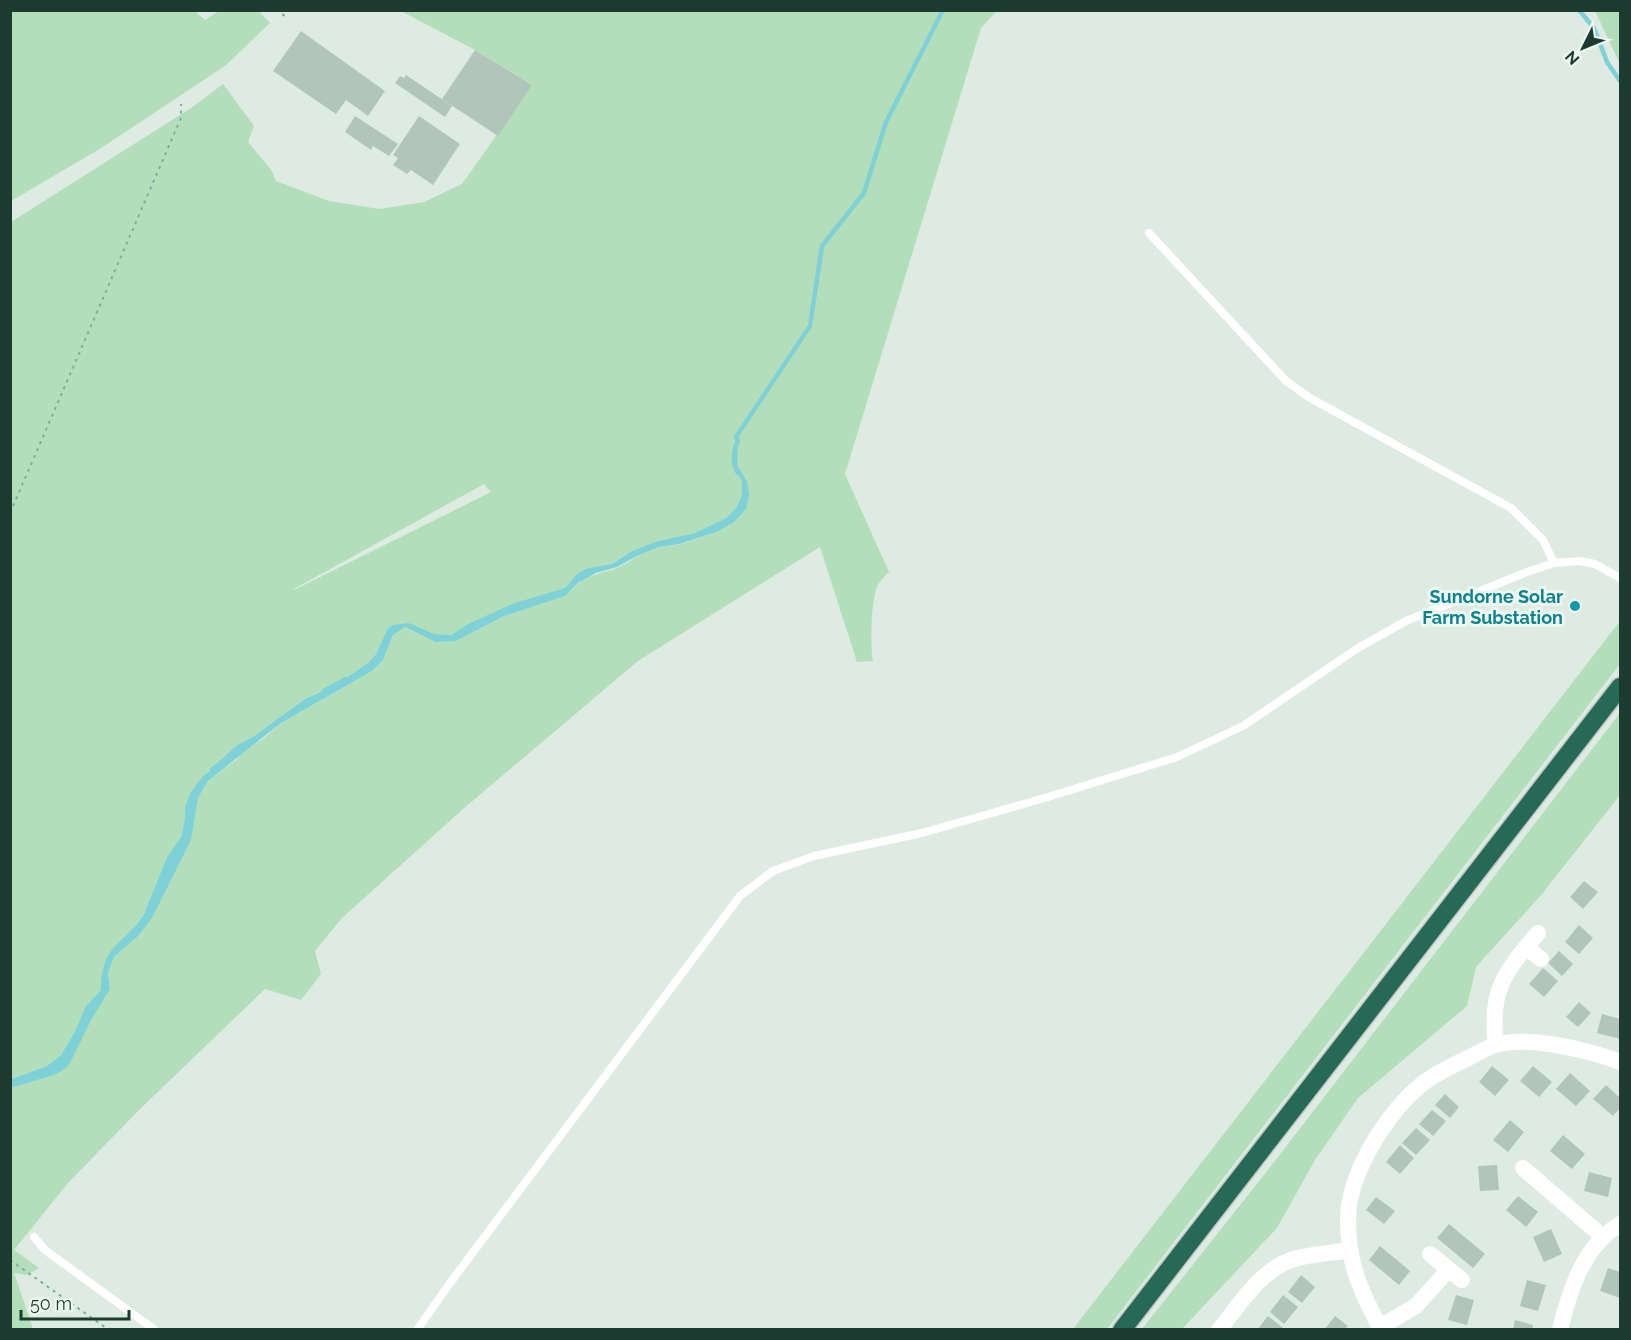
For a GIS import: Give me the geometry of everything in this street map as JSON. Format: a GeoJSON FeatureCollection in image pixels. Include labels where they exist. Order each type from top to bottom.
{"type":"FeatureCollection","features":[{"type":"Feature","properties":{"kind":"highway"},"geometry":{"type":"LineString","coordinates":[[1122,1329],[1620,687]]}},
{"type":"Feature","properties":{"kind":"street"},"geometry":{"type":"LineString","coordinates":[[1496,1045],[1493,1018],[1498,991],[1508,971],[1538,933]]}},
{"type":"Feature","properties":{"kind":"street"},"geometry":{"type":"LineString","coordinates":[[1526,947],[1541,958]]}},
{"type":"Feature","properties":{"kind":"street"},"geometry":{"type":"LineString","coordinates":[[1429,1249],[1455,1274],[1416,1306],[1381,1328],[1362,1293],[1350,1250],[1350,1200],[1363,1162],[1380,1132],[1423,1084],[1456,1064],[1496,1045],[1523,1043],[1572,1047],[1620,1062]]}},
{"type":"Feature","properties":{"kind":"street"},"geometry":{"type":"LineString","coordinates":[[1523,1168],[1543,1177],[1603,1237]]}},
{"type":"Feature","properties":{"kind":"street"},"geometry":{"type":"LineString","coordinates":[[1560,1329],[1579,1269],[1594,1245],[1620,1224]]}},
{"type":"Feature","properties":{"kind":"street"},"geometry":{"type":"LineString","coordinates":[[1219,1329],[1256,1284],[1279,1266],[1294,1259],[1350,1250]]}},
{"type":"Feature","properties":{"kind":"lane"},"geometry":{"type":"LineString","coordinates":[[1149,233],[1286,381],[1310,398],[1511,508],[1543,540],[1554,563]]}},
{"type":"Feature","properties":{"kind":"lane"},"geometry":{"type":"LineString","coordinates":[[417,1329],[741,896],[773,871],[814,856],[945,827],[1176,757],[1243,726],[1358,648],[1406,621],[1554,563],[1572,561],[1595,564],[1620,578]]}},
{"type":"Feature","properties":{"kind":"lane"},"geometry":{"type":"LineString","coordinates":[[34,1237],[55,1257],[155,1329]]}},
{"type":"Feature","properties":{"kind":"path"},"geometry":{"type":"LineString","coordinates":[[276,10],[288,18]]}},
{"type":"Feature","properties":{"kind":"path"},"geometry":{"type":"LineString","coordinates":[[10,513],[181,118],[181,104]]}},
{"type":"Feature","properties":{"kind":"path"},"geometry":{"type":"LineString","coordinates":[[10,1260],[109,1329]]}},
{"type":"Feature","properties":{"kind":"green space"},"geometry":{"type":"Polygon","coordinates":[[[10,11],[195,11],[205,20],[219,11],[259,11],[270,23],[225,66],[98,150],[11,201],[10,11]]]}},
{"type":"Feature","properties":{"kind":"green space"},"geometry":{"type":"Polygon","coordinates":[[[401,11],[997,11],[981,28],[845,474],[889,572],[879,583],[873,603],[873,661],[857,662],[820,547],[638,661],[463,809],[342,918],[315,951],[321,974],[301,1000],[265,989],[139,1110],[68,1183],[14,1250],[39,1268],[27,1275],[14,1273],[33,1329],[11,1329],[11,1088],[54,1075],[110,989],[108,973],[114,957],[137,937],[194,810],[198,798],[208,781],[281,723],[372,671],[383,660],[393,635],[405,627],[416,633],[456,641],[504,616],[572,590],[587,578],[617,568],[653,549],[688,542],[733,523],[747,481],[737,465],[737,447],[735,469],[742,481],[742,495],[736,508],[726,518],[695,533],[658,541],[632,551],[612,564],[588,568],[578,573],[565,588],[466,625],[451,635],[434,634],[409,623],[387,630],[376,654],[368,663],[334,686],[305,699],[254,736],[237,745],[226,755],[222,764],[204,775],[185,807],[181,837],[167,857],[143,916],[109,955],[105,964],[102,989],[86,1006],[61,1055],[47,1066],[11,1079],[11,222],[191,108],[223,84],[254,126],[248,142],[272,171],[276,181],[329,201],[379,209],[424,202],[462,184],[532,85],[475,50],[401,11]],[[484,484],[294,590],[491,492],[484,484]]]}},
{"type":"Feature","properties":{"kind":"green space"},"geometry":{"type":"Polygon","coordinates":[[[1595,11],[1620,11],[1620,64],[1595,11]]]}},
{"type":"Feature","properties":{"kind":"green space"},"geometry":{"type":"Polygon","coordinates":[[[1620,621],[1620,664],[1107,1329],[1073,1329],[1620,621]]]}},
{"type":"Feature","properties":{"kind":"green space"},"geometry":{"type":"Polygon","coordinates":[[[1620,713],[1620,795],[1542,894],[1476,967],[1467,1006],[1358,1098],[1315,1160],[1277,1228],[1182,1329],[1142,1329],[1271,1166],[1620,713]]]}},
{"type":"Feature","properties":{"kind":"water"},"geometry":{"type":"Polygon","coordinates":[[[738,441],[737,465],[747,481],[749,495],[746,509],[733,523],[716,532],[680,544],[658,547],[617,567],[596,573],[578,583],[565,596],[504,616],[456,641],[436,642],[405,627],[393,635],[383,660],[372,671],[281,723],[208,781],[198,798],[191,840],[152,918],[137,937],[114,957],[108,973],[110,989],[91,1020],[70,1063],[54,1075],[11,1088],[11,1079],[47,1066],[61,1055],[86,1006],[101,990],[102,975],[109,955],[143,916],[167,857],[181,837],[185,807],[191,792],[204,775],[222,764],[226,755],[237,745],[254,736],[305,699],[334,686],[368,663],[376,654],[387,630],[392,625],[409,623],[434,634],[451,635],[466,625],[512,604],[565,588],[578,573],[588,568],[612,564],[632,551],[658,541],[695,533],[726,518],[736,508],[742,495],[742,481],[734,462],[738,441]]]}},
{"type":"Feature","properties":{"kind":"building"},"geometry":{"type":"Polygon","coordinates":[[[301,31],[385,91],[368,116],[346,100],[336,114],[273,71],[301,31]]]}},
{"type":"Feature","properties":{"kind":"building"},"geometry":{"type":"Polygon","coordinates":[[[475,50],[532,85],[498,136],[442,99],[475,50]]]}},
{"type":"Feature","properties":{"kind":"building"},"geometry":{"type":"Polygon","coordinates":[[[406,75],[452,106],[445,117],[395,83],[400,76],[404,78],[406,75]]]}},
{"type":"Feature","properties":{"kind":"building"},"geometry":{"type":"Polygon","coordinates":[[[355,116],[398,144],[389,156],[373,146],[371,150],[345,132],[355,116]]]}},
{"type":"Feature","properties":{"kind":"building"},"geometry":{"type":"Polygon","coordinates":[[[419,116],[460,144],[433,185],[411,170],[407,174],[393,165],[398,158],[393,155],[419,116]]]}},
{"type":"Feature","properties":{"kind":"building"},"geometry":{"type":"Polygon","coordinates":[[[1584,881],[1598,892],[1583,909],[1570,897],[1584,881]]]}},
{"type":"Feature","properties":{"kind":"building"},"geometry":{"type":"Polygon","coordinates":[[[1579,925],[1593,938],[1579,954],[1565,942],[1579,925]]]}},
{"type":"Feature","properties":{"kind":"building"},"geometry":{"type":"Polygon","coordinates":[[[1559,951],[1573,964],[1562,976],[1548,963],[1559,951]]]}},
{"type":"Feature","properties":{"kind":"building"},"geometry":{"type":"Polygon","coordinates":[[[1543,968],[1558,981],[1544,997],[1529,984],[1543,968]]]}},
{"type":"Feature","properties":{"kind":"building"},"geometry":{"type":"Polygon","coordinates":[[[1579,1002],[1591,1013],[1578,1027],[1566,1017],[1579,1002]]]}},
{"type":"Feature","properties":{"kind":"building"},"geometry":{"type":"Polygon","coordinates":[[[1602,1014],[1620,1019],[1620,1039],[1597,1033],[1602,1014]]]}},
{"type":"Feature","properties":{"kind":"building"},"geometry":{"type":"Polygon","coordinates":[[[1492,1066],[1509,1080],[1495,1096],[1479,1082],[1492,1066]]]}},
{"type":"Feature","properties":{"kind":"building"},"geometry":{"type":"Polygon","coordinates":[[[1533,1066],[1552,1082],[1539,1097],[1520,1081],[1533,1066]]]}},
{"type":"Feature","properties":{"kind":"building"},"geometry":{"type":"Polygon","coordinates":[[[1570,1073],[1590,1091],[1576,1106],[1556,1089],[1570,1073]]]}},
{"type":"Feature","properties":{"kind":"building"},"geometry":{"type":"Polygon","coordinates":[[[1606,1085],[1620,1098],[1620,1108],[1613,1116],[1593,1099],[1606,1085]]]}},
{"type":"Feature","properties":{"kind":"building"},"geometry":{"type":"Polygon","coordinates":[[[1445,1094],[1459,1107],[1450,1118],[1435,1105],[1445,1094]]]}},
{"type":"Feature","properties":{"kind":"building"},"geometry":{"type":"Polygon","coordinates":[[[1432,1110],[1446,1121],[1433,1136],[1419,1124],[1432,1110]]]}},
{"type":"Feature","properties":{"kind":"building"},"geometry":{"type":"Polygon","coordinates":[[[1510,1120],[1524,1132],[1508,1152],[1493,1140],[1510,1120]]]}},
{"type":"Feature","properties":{"kind":"building"},"geometry":{"type":"Polygon","coordinates":[[[1416,1128],[1430,1140],[1416,1155],[1402,1143],[1416,1128]]]}},
{"type":"Feature","properties":{"kind":"building"},"geometry":{"type":"Polygon","coordinates":[[[1563,1135],[1585,1154],[1572,1169],[1550,1151],[1563,1135]]]}},
{"type":"Feature","properties":{"kind":"building"},"geometry":{"type":"Polygon","coordinates":[[[1400,1145],[1414,1158],[1400,1174],[1386,1162],[1400,1145]]]}},
{"type":"Feature","properties":{"kind":"building"},"geometry":{"type":"Polygon","coordinates":[[[1497,1165],[1499,1190],[1480,1191],[1478,1166],[1497,1165]]]}},
{"type":"Feature","properties":{"kind":"building"},"geometry":{"type":"Polygon","coordinates":[[[1589,1172],[1612,1178],[1608,1197],[1584,1191],[1589,1172]]]}},
{"type":"Feature","properties":{"kind":"building"},"geometry":{"type":"Polygon","coordinates":[[[1518,1196],[1538,1212],[1526,1227],[1506,1210],[1518,1196]]]}},
{"type":"Feature","properties":{"kind":"building"},"geometry":{"type":"Polygon","coordinates":[[[1376,1197],[1395,1211],[1384,1224],[1366,1210],[1376,1197]]]}},
{"type":"Feature","properties":{"kind":"building"},"geometry":{"type":"Polygon","coordinates":[[[1449,1224],[1485,1254],[1473,1268],[1437,1238],[1449,1224]]]}},
{"type":"Feature","properties":{"kind":"building"},"geometry":{"type":"Polygon","coordinates":[[[1551,1229],[1562,1254],[1544,1262],[1533,1237],[1551,1229]]]}},
{"type":"Feature","properties":{"kind":"building"},"geometry":{"type":"Polygon","coordinates":[[[1380,1246],[1410,1271],[1399,1285],[1369,1260],[1380,1246]]]}},
{"type":"Feature","properties":{"kind":"building"},"geometry":{"type":"Polygon","coordinates":[[[1608,1268],[1620,1272],[1620,1298],[1600,1291],[1608,1268]]]}},
{"type":"Feature","properties":{"kind":"building"},"geometry":{"type":"Polygon","coordinates":[[[1301,1275],[1315,1287],[1302,1303],[1288,1292],[1301,1275]]]}},
{"type":"Feature","properties":{"kind":"building"},"geometry":{"type":"Polygon","coordinates":[[[1527,1280],[1546,1285],[1538,1311],[1520,1306],[1527,1280]]]}},
{"type":"Feature","properties":{"kind":"building"},"geometry":{"type":"Polygon","coordinates":[[[1283,1295],[1298,1307],[1284,1324],[1270,1312],[1283,1295]]]}},
{"type":"Feature","properties":{"kind":"building"},"geometry":{"type":"Polygon","coordinates":[[[1456,1295],[1474,1300],[1467,1325],[1448,1320],[1456,1295]]]}},
{"type":"Feature","properties":{"kind":"building"},"geometry":{"type":"Polygon","coordinates":[[[1268,1316],[1283,1328],[1281,1330],[1257,1330],[1268,1316]]]}},
{"type":"Feature","properties":{"kind":"building"},"geometry":{"type":"Polygon","coordinates":[[[1335,1316],[1348,1326],[1344,1330],[1324,1330],[1335,1316]]]}},
{"type":"Feature","properties":{"kind":"building"},"geometry":{"type":"Polygon","coordinates":[[[1515,1320],[1533,1325],[1532,1330],[1513,1330],[1515,1320]]]}},
{"type":"Feature","properties":{"kind":"waterway"},"geometry":{"type":"LineString","coordinates":[[738,473],[734,461],[738,441],[736,437],[810,326],[822,246],[864,193],[886,122],[943,10]]}},
{"type":"Feature","properties":{"kind":"waterway"},"geometry":{"type":"LineString","coordinates":[[1579,10],[1594,28],[1607,62],[1620,81]]}},
{"type":"Feature","properties":{"kind":"waterway"},"geometry":{"type":"LineString","coordinates":[[324,691],[346,679]]}},
{"type":"Feature","properties":{"kind":"waterway"},"geometry":{"type":"LineString","coordinates":[[212,770],[227,758]]}},
{"type":"Feature","properties":{"kind":"place","name":"Sundorne Solar Farm Substation"},"geometry":{"type":"Point","coordinates":[1575,606]}}]}
